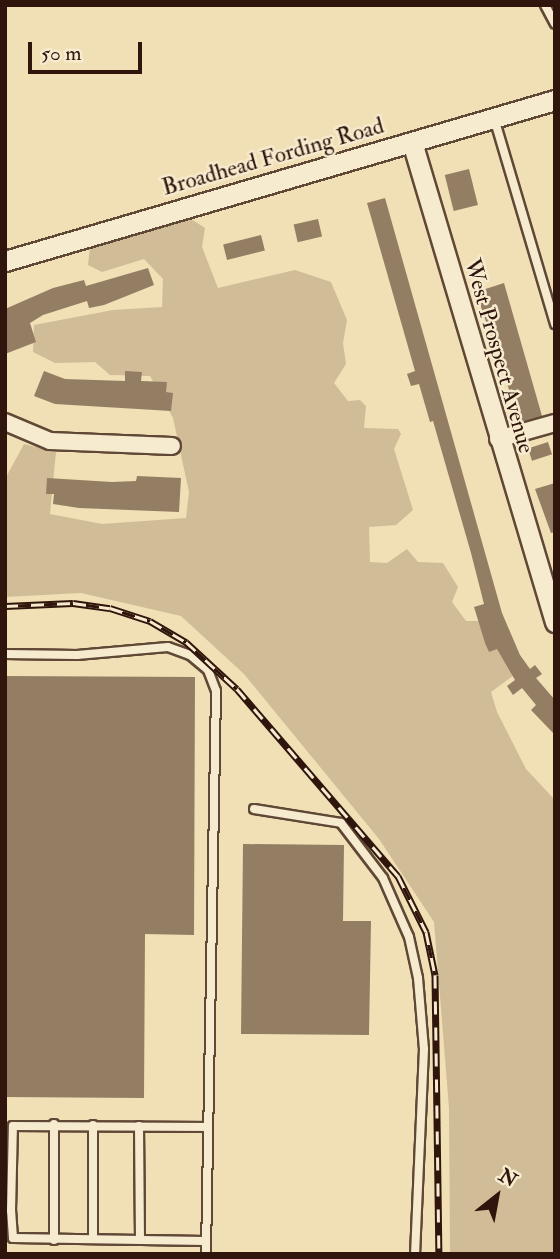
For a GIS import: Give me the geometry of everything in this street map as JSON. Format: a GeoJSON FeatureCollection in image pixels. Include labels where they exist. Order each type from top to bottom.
{"type":"FeatureCollection","features":[{"type":"Feature","properties":{"kind":"street","name":"Broadhead Fording Road"},"geometry":{"type":"LineString","coordinates":[[5,261],[555,100]]}},
{"type":"Feature","properties":{"kind":"street","name":"West Prospect Avenue"},"geometry":{"type":"LineString","coordinates":[[412,142],[498,439],[555,622]]}},
{"type":"Feature","properties":{"kind":"street"},"geometry":{"type":"LineString","coordinates":[[5,422],[50,441],[172,446]]}},
{"type":"Feature","properties":{"kind":"street"},"geometry":{"type":"LineString","coordinates":[[498,439],[555,423]]}},
{"type":"Feature","properties":{"kind":"lane"},"geometry":{"type":"LineString","coordinates":[[545,5],[555,24]]}},
{"type":"Feature","properties":{"kind":"lane"},"geometry":{"type":"LineString","coordinates":[[494,118],[555,324]]}},
{"type":"Feature","properties":{"kind":"lane"},"geometry":{"type":"LineString","coordinates":[[5,654],[77,655],[168,647],[190,655],[208,670],[216,691],[206,1254]]}},
{"type":"Feature","properties":{"kind":"lane"},"geometry":{"type":"LineString","coordinates":[[254,809],[341,823],[383,878],[409,937],[418,978],[424,1049],[415,1254]]}},
{"type":"Feature","properties":{"kind":"lane"},"geometry":{"type":"LineString","coordinates":[[205,1241],[140,1237],[54,1240],[13,1238],[13,1126],[54,1124],[208,1127]]}},
{"type":"Feature","properties":{"kind":"lane"},"geometry":{"type":"LineString","coordinates":[[54,1124],[54,1240]]}},
{"type":"Feature","properties":{"kind":"lane"},"geometry":{"type":"LineString","coordinates":[[93,1125],[93,1238]]}},
{"type":"Feature","properties":{"kind":"lane"},"geometry":{"type":"LineString","coordinates":[[139,1126],[140,1237]]}},
{"type":"Feature","properties":{"kind":"shaded area"},"geometry":{"type":"Polygon","coordinates":[[[191,219],[205,228],[202,247],[218,288],[295,270],[331,282],[347,320],[343,343],[346,364],[334,383],[348,401],[360,400],[366,406],[364,428],[398,429],[401,434],[394,449],[413,510],[396,525],[369,527],[370,562],[387,563],[407,549],[418,562],[443,563],[458,587],[452,602],[466,621],[494,621],[517,673],[491,692],[497,712],[526,769],[555,800],[555,1254],[450,1254],[449,1108],[434,922],[379,839],[244,674],[181,616],[81,593],[5,597],[5,479],[24,444],[56,452],[50,514],[102,524],[186,518],[189,492],[173,418],[150,376],[110,375],[95,362],[55,363],[33,352],[34,325],[113,310],[162,307],[163,279],[144,259],[102,272],[88,265],[90,247],[191,219]]]}},
{"type":"Feature","properties":{"kind":"building"},"geometry":{"type":"Polygon","coordinates":[[[469,169],[478,205],[454,211],[445,175],[469,169]]]}},
{"type":"Feature","properties":{"kind":"building"},"geometry":{"type":"Polygon","coordinates":[[[385,198],[502,613],[520,655],[530,669],[535,665],[542,674],[536,678],[555,700],[555,735],[531,710],[536,705],[522,688],[513,695],[507,686],[515,680],[497,649],[489,652],[485,643],[474,607],[484,604],[471,553],[433,421],[430,422],[419,384],[411,386],[407,374],[415,371],[367,203],[385,198]]]}},
{"type":"Feature","properties":{"kind":"building"},"geometry":{"type":"Polygon","coordinates":[[[318,219],[322,237],[298,242],[294,225],[318,219]]]}},
{"type":"Feature","properties":{"kind":"building"},"geometry":{"type":"Polygon","coordinates":[[[261,235],[265,251],[227,260],[223,244],[261,235]]]}},
{"type":"Feature","properties":{"kind":"building"},"geometry":{"type":"Polygon","coordinates":[[[148,268],[154,285],[104,305],[89,308],[87,301],[43,315],[30,323],[36,342],[5,354],[5,309],[53,288],[84,280],[86,286],[148,268]]]}},
{"type":"Feature","properties":{"kind":"building"},"geometry":{"type":"Polygon","coordinates":[[[504,283],[542,416],[520,422],[476,292],[504,283]]]}},
{"type":"Feature","properties":{"kind":"building"},"geometry":{"type":"Polygon","coordinates":[[[44,371],[65,379],[125,381],[125,371],[142,372],[141,381],[167,382],[166,392],[173,393],[171,411],[55,404],[34,396],[44,371]]]}},
{"type":"Feature","properties":{"kind":"building"},"geometry":{"type":"Polygon","coordinates":[[[548,442],[552,454],[532,461],[528,448],[548,442]]]}},
{"type":"Feature","properties":{"kind":"building"},"geometry":{"type":"Polygon","coordinates":[[[137,476],[181,478],[179,512],[79,508],[53,504],[54,494],[46,494],[47,478],[112,482],[136,481],[137,476]]]}},
{"type":"Feature","properties":{"kind":"building"},"geometry":{"type":"Polygon","coordinates":[[[555,483],[555,532],[551,533],[535,489],[555,483]]]}},
{"type":"Feature","properties":{"kind":"building"},"geometry":{"type":"Polygon","coordinates":[[[5,676],[195,677],[194,935],[145,934],[144,1098],[5,1097],[5,676]]]}},
{"type":"Feature","properties":{"kind":"building"},"geometry":{"type":"Polygon","coordinates":[[[243,844],[344,845],[343,921],[371,921],[369,1035],[241,1034],[243,844]]]}},
{"type":"Feature","properties":{"kind":"railway"},"geometry":{"type":"LineString","coordinates":[[5,606],[73,603],[110,608],[150,621],[186,642],[237,689],[398,876],[426,932],[435,975],[439,1254]]}}]}
